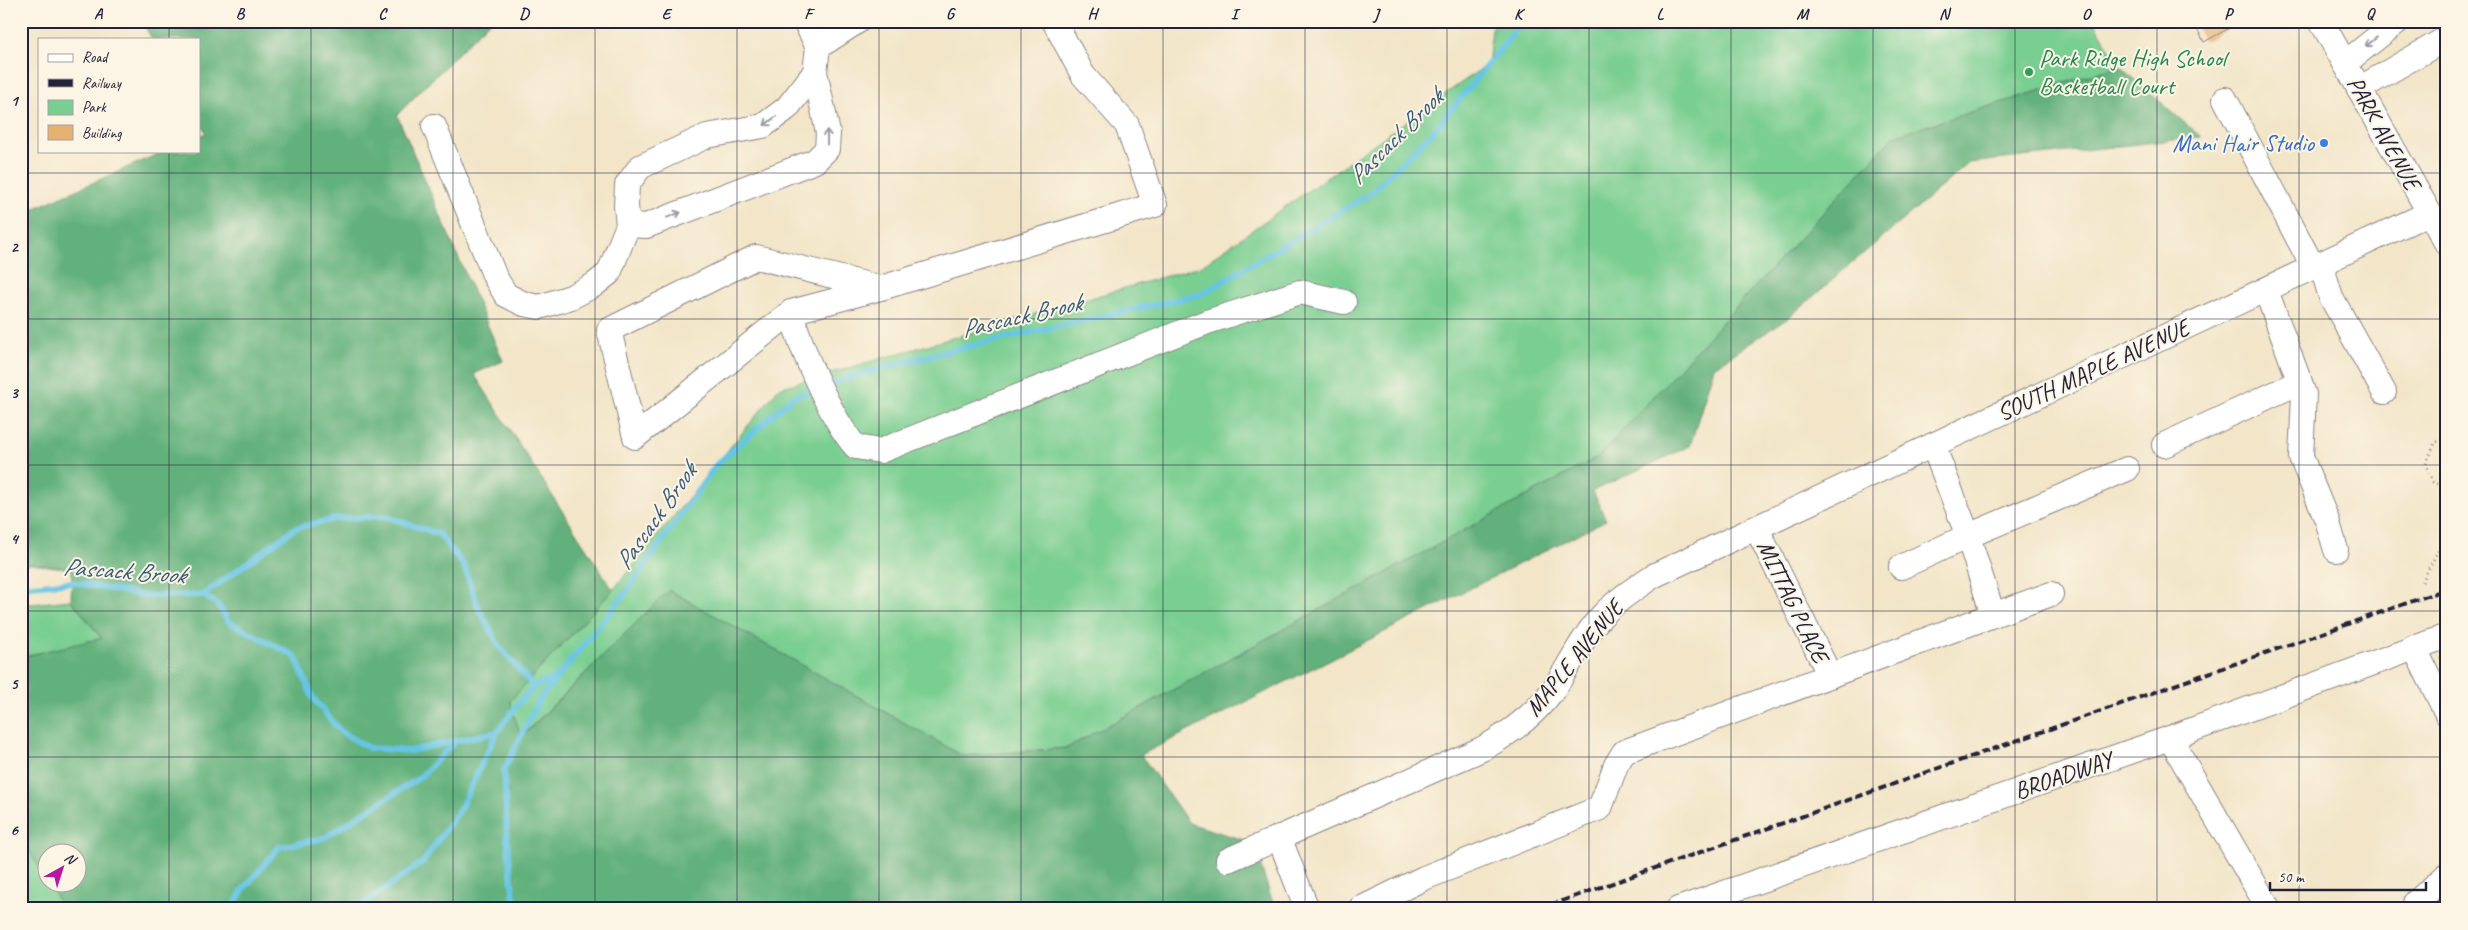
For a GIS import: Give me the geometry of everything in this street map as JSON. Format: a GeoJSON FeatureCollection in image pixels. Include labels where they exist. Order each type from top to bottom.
{"type":"FeatureCollection","features":[{"type":"Feature","properties":{"kind":"street"},"geometry":{"type":"LineString","coordinates":[[628,225],[646,226],[815,161],[828,150],[828,133],[815,72],[818,47],[805,21]]}},
{"type":"Feature","properties":{"kind":"street"},"geometry":{"type":"LineString","coordinates":[[818,47],[858,21]]}},
{"type":"Feature","properties":{"kind":"street"},"geometry":{"type":"LineString","coordinates":[[881,288],[756,257],[609,330],[635,438],[791,312],[881,288],[1155,205],[1126,125],[1083,75],[1054,21]]}},
{"type":"Feature","properties":{"kind":"street","name":"PARK AVENUE"},"geometry":{"type":"LineString","coordinates":[[2321,21],[2429,213],[2446,239]]}},
{"type":"Feature","properties":{"kind":"street"},"geometry":{"type":"LineString","coordinates":[[2345,63],[2398,21]]}},
{"type":"Feature","properties":{"kind":"street"},"geometry":{"type":"LineString","coordinates":[[2359,89],[2440,42],[2447,41]]}},
{"type":"Feature","properties":{"kind":"street"},"geometry":{"type":"LineString","coordinates":[[434,126],[495,277],[506,295],[524,304],[539,307],[571,297],[609,273],[628,225],[626,206],[627,185],[640,167],[707,136],[763,126],[787,108],[815,72]]}},
{"type":"Feature","properties":{"kind":"street"},"geometry":{"type":"LineString","coordinates":[[2225,99],[2317,265],[2331,296],[2384,392]]}},
{"type":"Feature","properties":{"kind":"street","name":"SOUTH MAPLE AVENUE"},"geometry":{"type":"LineString","coordinates":[[1756,527],[2429,213]]}},
{"type":"Feature","properties":{"kind":"street"},"geometry":{"type":"LineString","coordinates":[[2266,290],[2304,394],[2301,457],[2328,523],[2336,550]]}},
{"type":"Feature","properties":{"kind":"street"},"geometry":{"type":"LineString","coordinates":[[791,312],[796,332],[842,432],[856,447],[880,450],[1206,322],[1300,292],[1344,302]]}},
{"type":"Feature","properties":{"kind":"street"},"geometry":{"type":"LineString","coordinates":[[2164,445],[2300,382]]}},
{"type":"Feature","properties":{"kind":"street"},"geometry":{"type":"LineString","coordinates":[[1933,444],[1968,536],[1993,615]]}},
{"type":"Feature","properties":{"kind":"street"},"geometry":{"type":"LineString","coordinates":[[1901,567],[1968,536],[2127,469]]}},
{"type":"Feature","properties":{"kind":"street","name":"MITTAG PLACE"},"geometry":{"type":"LineString","coordinates":[[1756,527],[1830,676]]}},
{"type":"Feature","properties":{"kind":"street","name":"MAPLE AVENUE"},"geometry":{"type":"LineString","coordinates":[[1228,860],[1482,749],[1508,734],[1532,714],[1553,691],[1579,646],[1600,618],[1624,595],[1653,576],[1756,527]]}},
{"type":"Feature","properties":{"kind":"street"},"geometry":{"type":"LineString","coordinates":[[1360,909],[1442,870],[1600,808],[1616,765],[1624,752],[2051,594]]}},
{"type":"Feature","properties":{"kind":"street","name":"BROADWAY"},"geometry":{"type":"LineString","coordinates":[[1678,909],[2170,738],[2447,636]]}},
{"type":"Feature","properties":{"kind":"street"},"geometry":{"type":"LineString","coordinates":[[2414,647],[2447,714]]}},
{"type":"Feature","properties":{"kind":"street"},"geometry":{"type":"LineString","coordinates":[[2170,738],[2269,909]]}},
{"type":"Feature","properties":{"kind":"street"},"geometry":{"type":"LineString","coordinates":[[1279,838],[1305,904],[1309,909]]}},
{"type":"Feature","properties":{"kind":"street"},"geometry":{"type":"LineString","coordinates":[[2414,909],[2414,903],[2447,875]]}},
{"type":"Feature","properties":{"kind":"path"},"geometry":{"type":"LineString","coordinates":[[2447,438],[2435,443],[2426,464],[2433,482],[2447,489]]}},
{"type":"Feature","properties":{"kind":"path"},"geometry":{"type":"LineString","coordinates":[[2422,582],[2447,533]]}},
{"type":"Feature","properties":{"kind":"green space"},"geometry":{"type":"Polygon","coordinates":[[[142,21],[490,21],[397,115],[503,361],[474,374],[613,590],[510,701],[521,738],[669,590],[963,756],[1067,748],[1598,457],[1894,136],[2119,66],[2201,137],[1969,163],[1788,318],[1714,367],[1690,446],[1593,491],[1606,520],[1141,755],[1189,823],[1253,843],[1275,909],[63,909],[53,892],[88,892],[88,842],[38,842],[38,866],[21,836],[21,657],[102,638],[71,600],[72,569],[31,564],[21,566],[21,214],[163,152],[200,152],[200,136],[206,133],[200,122],[200,38],[151,38],[142,21]]]}},
{"type":"Feature","properties":{"kind":"green space"},"geometry":{"type":"Polygon","coordinates":[[[1493,21],[2094,21],[2119,66],[1894,136],[1598,457],[1067,748],[963,756],[669,590],[520,738],[510,701],[613,590],[779,388],[1201,266],[1488,64],[1493,21]]]}},
{"type":"Feature","properties":{"kind":"green space"},"geometry":{"type":"Polygon","coordinates":[[[71,600],[102,639],[21,657],[21,605],[71,600]]]}},
{"type":"Feature","properties":{"kind":"green space"},"geometry":{"type":"Polygon","coordinates":[[[21,836],[38,866],[38,892],[53,892],[63,909],[21,909],[21,836]]]}},
{"type":"Feature","properties":{"kind":"building"},"geometry":{"type":"Polygon","coordinates":[[[2193,21],[2242,21],[2204,42],[2193,21]]]}},
{"type":"Feature","properties":{"kind":"building"},"geometry":{"type":"Polygon","coordinates":[[[2447,655],[2447,673],[2441,657],[2447,655]]]}},
{"type":"Feature","properties":{"kind":"waterway","name":"Pascack Brook"},"geometry":{"type":"LineString","coordinates":[[515,909],[507,838],[504,770],[539,700],[624,595],[716,465],[793,397],[861,374],[940,353],[1202,294],[1371,193],[1433,132],[1523,21]]}},
{"type":"Feature","properties":{"kind":"waterway","name":"Pascack Brook"},"geometry":{"type":"LineString","coordinates":[[21,587],[72,582],[146,596],[203,595],[295,528],[335,519],[384,516],[439,534],[464,566],[477,605],[499,646],[534,687],[557,677]]}},
{"type":"Feature","properties":{"kind":"waterway"},"geometry":{"type":"LineString","coordinates":[[203,595],[217,604],[229,622],[295,656],[313,698],[341,732],[369,748],[410,751],[497,732]]}},
{"type":"Feature","properties":{"kind":"waterway"},"geometry":{"type":"LineString","coordinates":[[356,909],[423,862],[460,809],[497,732],[518,704],[534,687]]}},
{"type":"Feature","properties":{"kind":"waterway"},"geometry":{"type":"LineString","coordinates":[[232,909],[242,891],[279,847],[324,838],[419,778],[452,745]]}},
{"type":"Feature","properties":{"kind":"railway"},"geometry":{"type":"LineString","coordinates":[[1539,909],[2447,589]]}},
{"type":"Feature","properties":{"kind":"place","name":"Park Ridge High School Basketball Court"},"geometry":{"type":"Point","coordinates":[2029,72]}},
{"type":"Feature","properties":{"kind":"place","name":"Mani Hair Studio"},"geometry":{"type":"Point","coordinates":[2324,143]}}]}
